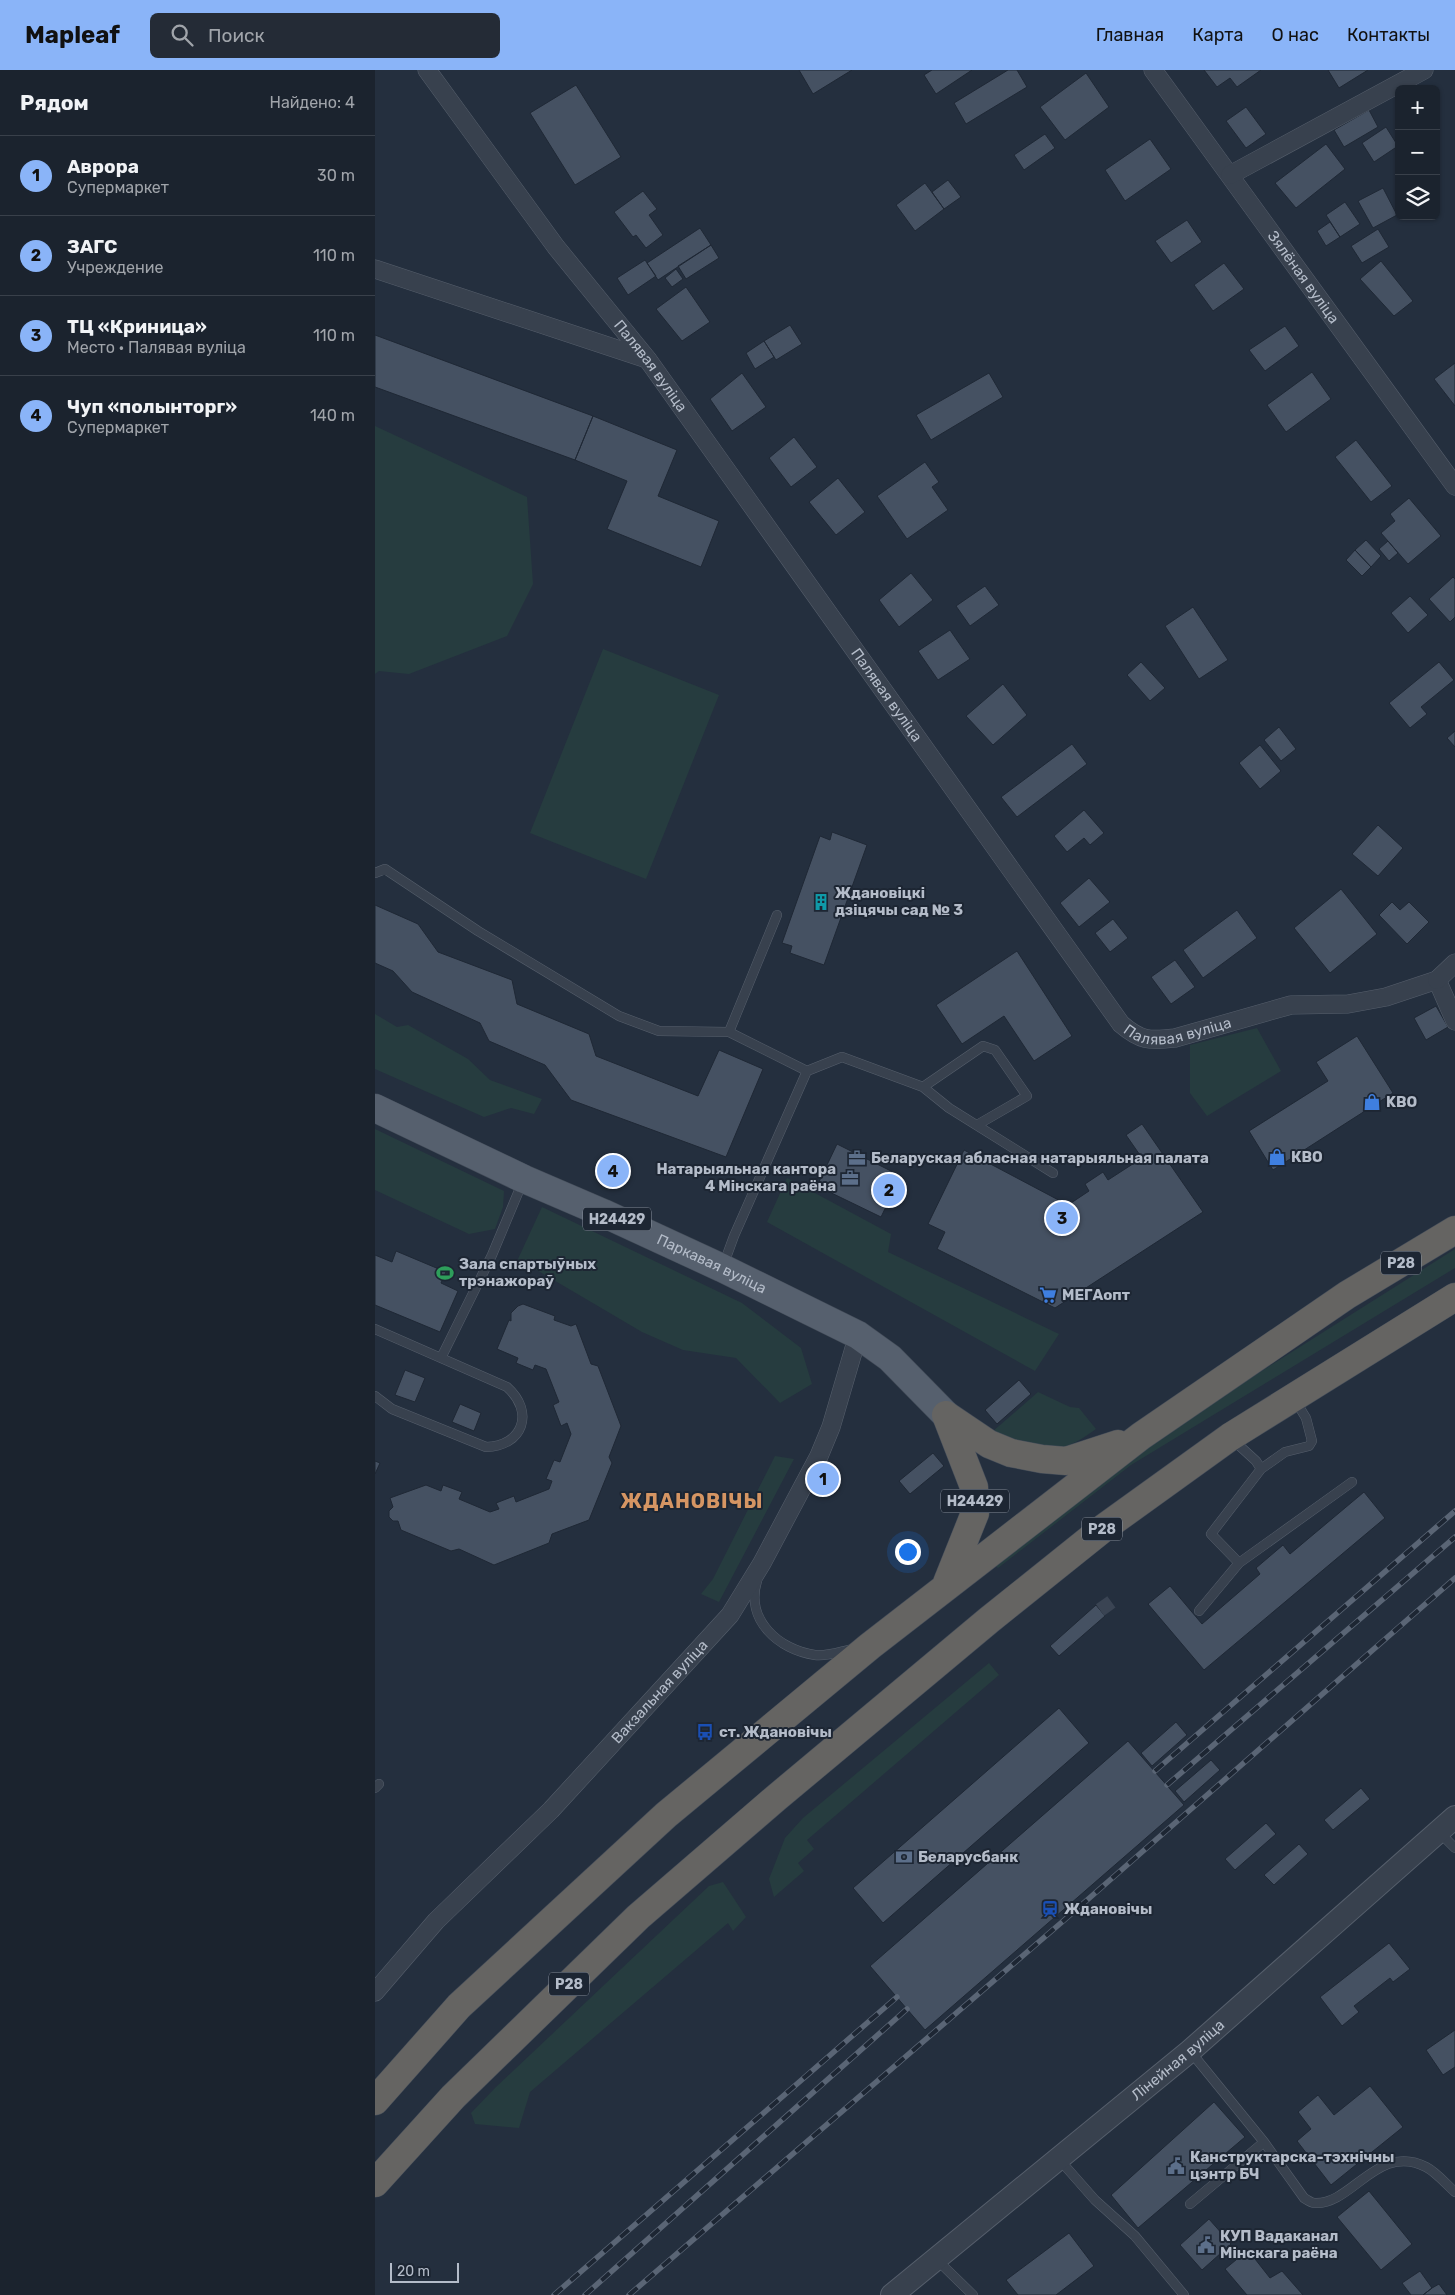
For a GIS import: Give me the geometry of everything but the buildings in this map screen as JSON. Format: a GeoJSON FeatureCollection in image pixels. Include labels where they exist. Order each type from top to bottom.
{"type":"FeatureCollection","features":[{"type":"Feature","properties":{"kind":"highway","name":"Р28"},"geometry":{"type":"LineString","coordinates":[[375,2101],[459,2006],[666,1815],[871,1646],[1141,1436],[1347,1295],[1455,1230]]}},
{"type":"Feature","properties":{"kind":"highway","name":"Р28"},"geometry":{"type":"LineString","coordinates":[[375,2183],[459,2090],[638,1917],[776,1798],[989,1620],[1105,1527],[1230,1438],[1455,1297]]}},
{"type":"Feature","properties":{"kind":"highway","name":"Н24429"},"geometry":{"type":"LineString","coordinates":[[947,1415],[989,1444],[1011,1454],[1042,1460],[1066,1461],[1141,1436]]}},
{"type":"Feature","properties":{"kind":"highway","name":"Н24429"},"geometry":{"type":"LineString","coordinates":[[946,1586],[975,1513],[974,1487],[947,1415]]}},
{"type":"Feature","properties":{"kind":"main road","name":"Паркавая вуліца"},"geometry":{"type":"LineString","coordinates":[[375,1108],[524,1179],[722,1268],[858,1335],[890,1358],[947,1415]]}},
{"type":"Feature","properties":{"kind":"street","name":"Палявая вуліца"},"geometry":{"type":"LineString","coordinates":[[427,70],[556,247],[648,360],[1121,1024],[1136,1037],[1156,1040],[1175,1038],[1291,1004],[1358,1002],[1386,998],[1437,980]]}},
{"type":"Feature","properties":{"kind":"street","name":"Зялёная вуліца"},"geometry":{"type":"LineString","coordinates":[[1153,70],[1455,486]]}},
{"type":"Feature","properties":{"kind":"street"},"geometry":{"type":"LineString","coordinates":[[1230,175],[1424,70]]}},
{"type":"Feature","properties":{"kind":"street"},"geometry":{"type":"LineString","coordinates":[[375,269],[648,360]]}},
{"type":"Feature","properties":{"kind":"street"},"geometry":{"type":"LineString","coordinates":[[1455,963],[1437,980],[1455,1021]]}},
{"type":"Feature","properties":{"kind":"street","name":"Вакзальная вуліца"},"geometry":{"type":"LineString","coordinates":[[375,1992],[436,1921],[551,1810],[730,1615],[763,1563],[831,1427],[858,1335]]}},
{"type":"Feature","properties":{"kind":"street","name":"Лінейная вуліца"},"geometry":{"type":"LineString","coordinates":[[892,2295],[1190,2051],[1455,1817]]}},
{"type":"Feature","properties":{"kind":"lane"},"geometry":{"type":"LineString","coordinates":[[375,873],[385,869],[478,931],[619,1016],[659,1031],[729,1032],[807,1071]]}},
{"type":"Feature","properties":{"kind":"lane"},"geometry":{"type":"LineString","coordinates":[[729,1032],[777,915]]}},
{"type":"Feature","properties":{"kind":"lane"},"geometry":{"type":"LineString","coordinates":[[923,1087],[983,1046],[995,1050],[1027,1096],[977,1125]]}},
{"type":"Feature","properties":{"kind":"lane"},"geometry":{"type":"LineString","coordinates":[[722,1268],[734,1236],[807,1071],[842,1057],[923,1087],[949,1108],[1053,1173]]}},
{"type":"Feature","properties":{"kind":"lane"},"geometry":{"type":"LineString","coordinates":[[441,1358],[492,1254],[524,1179]]}},
{"type":"Feature","properties":{"kind":"lane"},"geometry":{"type":"LineString","coordinates":[[375,1329],[507,1387],[517,1396],[522,1405],[521,1426],[516,1435],[507,1442],[497,1446],[478,1445],[392,1409],[375,1396]]}},
{"type":"Feature","properties":{"kind":"lane"},"geometry":{"type":"LineString","coordinates":[[1239,1563],[1211,1534],[1261,1469],[1285,1452],[1309,1446],[1312,1441],[1306,1418],[1293,1397]]}},
{"type":"Feature","properties":{"kind":"lane"},"geometry":{"type":"LineString","coordinates":[[1230,1438],[1256,1461],[1261,1469]]}},
{"type":"Feature","properties":{"kind":"lane"},"geometry":{"type":"LineString","coordinates":[[1199,1611],[1239,1563],[1352,1482]]}},
{"type":"Feature","properties":{"kind":"lane"},"geometry":{"type":"LineString","coordinates":[[763,1563],[755,1588],[754,1603],[769,1633],[780,1643],[788,1648],[817,1656],[871,1646]]}},
{"type":"Feature","properties":{"kind":"lane"},"geometry":{"type":"LineString","coordinates":[[1437,1831],[1455,1848]]}},
{"type":"Feature","properties":{"kind":"lane"},"geometry":{"type":"LineString","coordinates":[[1190,2051],[1264,2142],[1304,2198],[1315,2203],[1334,2198],[1385,2164],[1410,2161],[1427,2167],[1455,2192]]}},
{"type":"Feature","properties":{"kind":"lane"},"geometry":{"type":"LineString","coordinates":[[1190,2204],[1264,2142]]}},
{"type":"Feature","properties":{"kind":"lane"},"geometry":{"type":"LineString","coordinates":[[1058,2158],[1095,2200],[1135,2236],[1184,2295]]}},
{"type":"Feature","properties":{"kind":"lane"},"geometry":{"type":"LineString","coordinates":[[936,2258],[973,2295]]}},
{"type":"Feature","properties":{"kind":"green space"},"geometry":{"type":"Polygon","coordinates":[[[375,426],[527,497],[533,584],[507,636],[409,674],[379,671],[375,674],[375,426]]]}},
{"type":"Feature","properties":{"kind":"green space"},"geometry":{"type":"Polygon","coordinates":[[[603,649],[719,695],[646,879],[530,833],[603,649]]]}},
{"type":"Feature","properties":{"kind":"green space"},"geometry":{"type":"Polygon","coordinates":[[[375,1014],[397,1027],[408,1025],[468,1059],[490,1080],[542,1099],[534,1114],[511,1108],[484,1117],[375,1069],[375,1014]]]}},
{"type":"Feature","properties":{"kind":"green space"},"geometry":{"type":"Polygon","coordinates":[[[1257,1028],[1281,1071],[1207,1116],[1190,1093],[1190,1045],[1257,1028]]]}},
{"type":"Feature","properties":{"kind":"green space"},"geometry":{"type":"Polygon","coordinates":[[[375,1129],[504,1191],[503,1207],[495,1229],[469,1234],[375,1190],[375,1129]]]}},
{"type":"Feature","properties":{"kind":"green space"},"geometry":{"type":"Polygon","coordinates":[[[787,1178],[891,1234],[888,1252],[1059,1334],[1035,1371],[767,1222],[787,1178]]]}},
{"type":"Feature","properties":{"kind":"green space"},"geometry":{"type":"Polygon","coordinates":[[[542,1207],[742,1303],[801,1348],[812,1384],[780,1403],[736,1358],[683,1350],[642,1332],[518,1259],[542,1207]]]}},
{"type":"Feature","properties":{"kind":"green space"},"geometry":{"type":"Polygon","coordinates":[[[1455,1249],[1455,1268],[1131,1465],[998,1568],[990,1560],[1113,1465],[1455,1249]]]}},
{"type":"Feature","properties":{"kind":"green space"},"geometry":{"type":"Polygon","coordinates":[[[1038,1392],[1070,1407],[1079,1408],[1096,1429],[1068,1446],[1056,1449],[1045,1449],[1021,1444],[992,1432],[1038,1392]]]}},
{"type":"Feature","properties":{"kind":"green space"},"geometry":{"type":"Polygon","coordinates":[[[775,1456],[794,1459],[719,1602],[701,1594],[713,1579],[775,1456]]]}},
{"type":"Feature","properties":{"kind":"green space"},"geometry":{"type":"Polygon","coordinates":[[[989,1663],[999,1675],[807,1840],[814,1849],[798,1863],[804,1871],[774,1897],[769,1879],[785,1838],[803,1818],[989,1663]]]}},
{"type":"Feature","properties":{"kind":"green space"},"geometry":{"type":"Polygon","coordinates":[[[723,1882],[746,1917],[733,1931],[728,1923],[530,2092],[519,2128],[475,2124],[471,2113],[496,2087],[709,1886],[723,1882]]]}},
{"type":"Feature","properties":{"kind":"tunnel"},"geometry":{"type":"LineString","coordinates":[[1100,1610],[1114,1600]]}},
{"type":"Feature","properties":{"kind":"railway"},"geometry":{"type":"LineString","coordinates":[[1155,1771],[1455,1511]]}},
{"type":"Feature","properties":{"kind":"railway"},"geometry":{"type":"LineString","coordinates":[[1167,1785],[1455,1537]]}},
{"type":"Feature","properties":{"kind":"railway"},"geometry":{"type":"LineString","coordinates":[[629,2295],[1062,1922],[1455,1578]]}},
{"type":"Feature","properties":{"kind":"railway"},"geometry":{"type":"LineString","coordinates":[[554,2295],[897,1997]]}},
{"type":"Feature","properties":{"kind":"railway"},"geometry":{"type":"LineString","coordinates":[[585,2295],[907,2009]]}},
{"type":"Feature","properties":{"kind":"place","name":"Ждановіцкі дзіцячы сад № 3"},"geometry":{"type":"Point","coordinates":[821,902]}},
{"type":"Feature","properties":{"kind":"place","name":"KBО"},"geometry":{"type":"Point","coordinates":[1372,1102]}},
{"type":"Feature","properties":{"kind":"place","name":"КВО"},"geometry":{"type":"Point","coordinates":[1277,1157]}},
{"type":"Feature","properties":{"kind":"place","name":"Беларуская абласная натарыяльная палата"},"geometry":{"type":"Point","coordinates":[857,1158]}},
{"type":"Feature","properties":{"kind":"place","name":"Чуп «полынторг»"},"geometry":{"type":"Point","coordinates":[613,1171]}},
{"type":"Feature","properties":{"kind":"place","name":"Натарыяльная кантора 4 Мінскага раёна"},"geometry":{"type":"Point","coordinates":[850,1178]}},
{"type":"Feature","properties":{"kind":"place","name":"ЗАГС"},"geometry":{"type":"Point","coordinates":[889,1190]}},
{"type":"Feature","properties":{"kind":"place","name":"ТЦ «Криница»"},"geometry":{"type":"Point","coordinates":[1062,1218]}},
{"type":"Feature","properties":{"kind":"place","name":"Зала спартыўных трэнажораў"},"geometry":{"type":"Point","coordinates":[445,1273]}},
{"type":"Feature","properties":{"kind":"place","name":"МЕГАопт"},"geometry":{"type":"Point","coordinates":[1048,1295]}},
{"type":"Feature","properties":{"kind":"place","name":"Аврора"},"geometry":{"type":"Point","coordinates":[823,1479]}},
{"type":"Feature","properties":{"kind":"place","name":"ст. Ждановічы"},"geometry":{"type":"Point","coordinates":[705,1732]}},
{"type":"Feature","properties":{"kind":"place","name":"Беларусбанк"},"geometry":{"type":"Point","coordinates":[904,1857]}},
{"type":"Feature","properties":{"kind":"place","name":"Ждановічы"},"geometry":{"type":"Point","coordinates":[1050,1909]}},
{"type":"Feature","properties":{"kind":"place","name":"Канструктарска-тэхнічны цэнтр БЧ"},"geometry":{"type":"Point","coordinates":[1176,2166]}},
{"type":"Feature","properties":{"kind":"place","name":"КУП Вадаканал Мінскага раёна"},"geometry":{"type":"Point","coordinates":[1206,2245]}},
{"type":"Feature","properties":{"kind":"district","name":"ЖДАНОВІЧЫ"},"geometry":{"type":"Point","coordinates":[692,1501]}}]}
